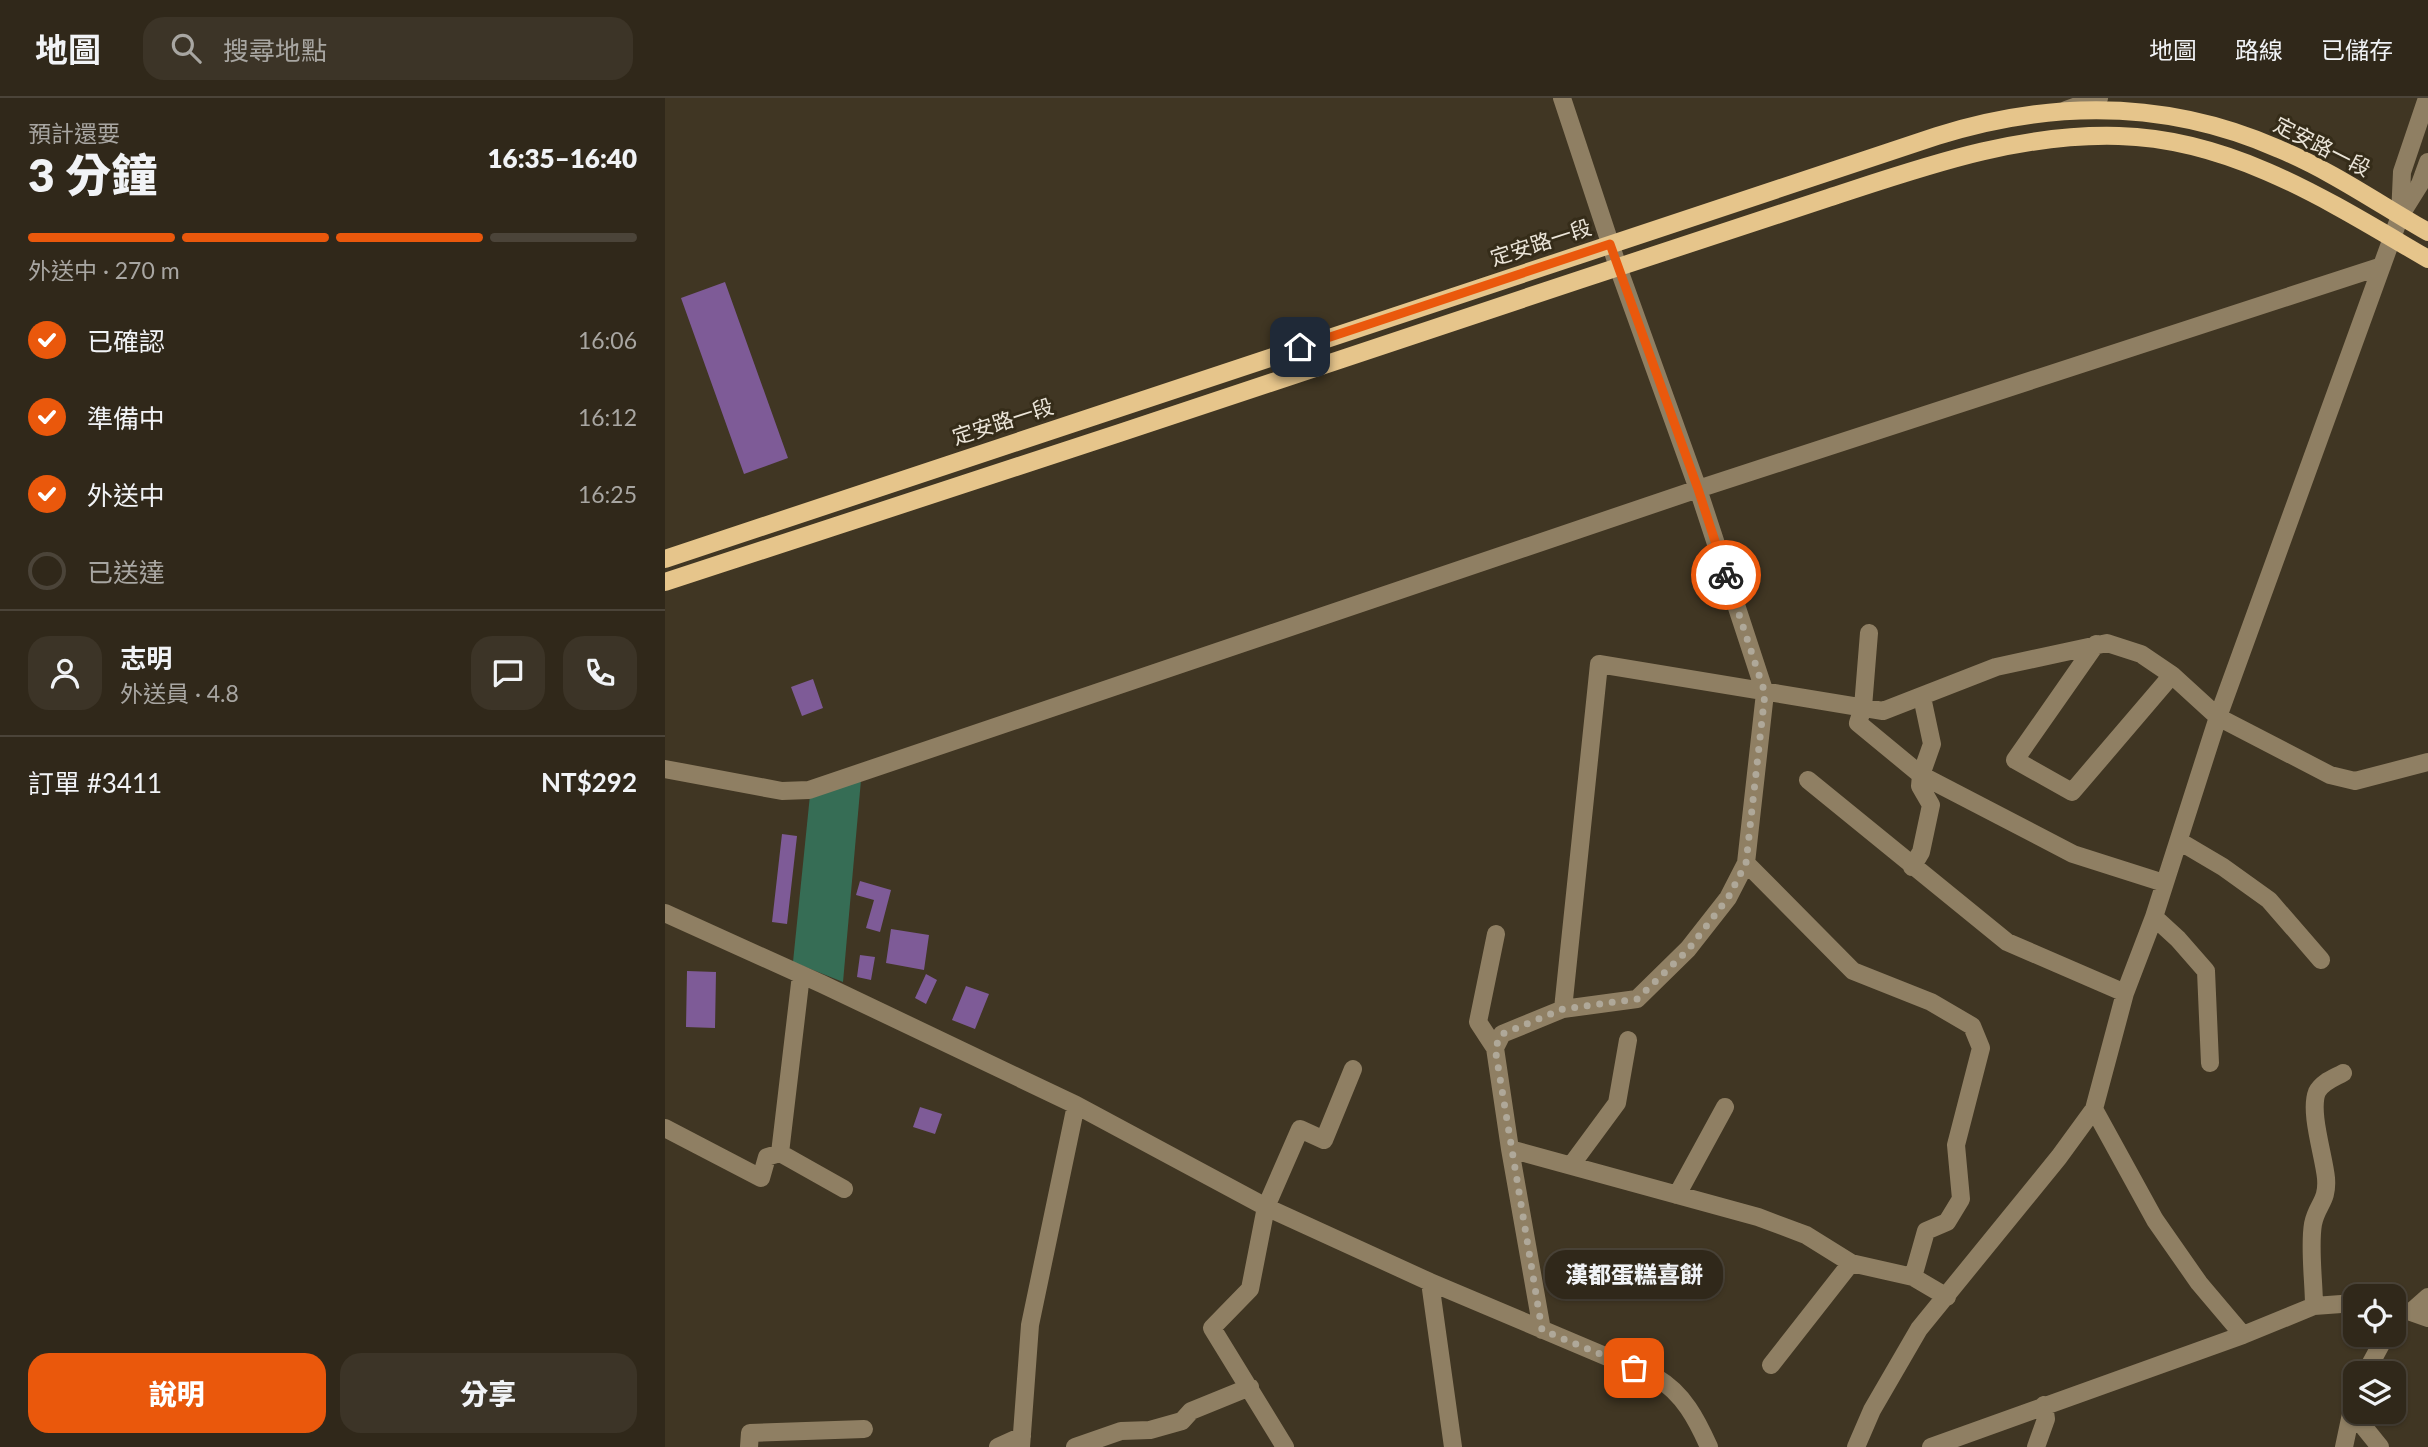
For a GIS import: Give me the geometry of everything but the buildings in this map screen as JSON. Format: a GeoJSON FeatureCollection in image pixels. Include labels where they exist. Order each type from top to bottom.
{"type":"FeatureCollection","features":[{"type":"Feature","properties":{"kind":"main road","name":"定安路一段"},"geometry":{"type":"LineString","coordinates":[[665,559],[1968,126],[2061,111],[2149,111],[2169,115],[2252,138],[2281,149],[2361,191],[2428,232]]}},
{"type":"Feature","properties":{"kind":"main road"},"geometry":{"type":"LineString","coordinates":[[665,582],[1097,442],[1944,160],[2008,145],[2072,137],[2119,136],[2167,141],[2245,163],[2314,193],[2428,259]]}},
{"type":"Feature","properties":{"kind":"street"},"geometry":{"type":"LineString","coordinates":[[1495,1048],[1502,1034],[1563,1009],[1637,999],[1688,950],[1728,898],[1746,863],[1765,693],[1698,489],[1610,244],[1562,98]]}},
{"type":"Feature","properties":{"kind":"street"},"geometry":{"type":"LineString","coordinates":[[2061,111],[2099,98]]}},
{"type":"Feature","properties":{"kind":"street"},"geometry":{"type":"LineString","coordinates":[[2400,216],[2402,172],[2427,98]]}},
{"type":"Feature","properties":{"kind":"street"},"geometry":{"type":"LineString","coordinates":[[1856,1447],[1872,1410],[1919,1329],[2059,1157],[2094,1109],[2125,993],[2154,917],[2217,717],[2400,216],[2420,184],[2428,162]]}},
{"type":"Feature","properties":{"kind":"street"},"geometry":{"type":"LineString","coordinates":[[665,769],[782,791],[809,790],[1698,489],[2382,266]]}},
{"type":"Feature","properties":{"kind":"street"},"geometry":{"type":"LineString","coordinates":[[1869,633],[1863,707],[1858,723],[1921,775],[2073,854],[2164,883]]}},
{"type":"Feature","properties":{"kind":"street"},"geometry":{"type":"LineString","coordinates":[[1563,1009],[1599,664],[1883,711],[1996,667],[2107,643],[2141,654],[2172,675],[2217,717],[2330,775],[2355,781],[2428,762]]}},
{"type":"Feature","properties":{"kind":"street"},"geometry":{"type":"LineString","coordinates":[[2096,644],[2015,760],[2072,792],[2172,675]]}},
{"type":"Feature","properties":{"kind":"street"},"geometry":{"type":"LineString","coordinates":[[1912,867],[1921,852],[1931,805],[1920,786],[1932,744],[1922,697]]}},
{"type":"Feature","properties":{"kind":"street"},"geometry":{"type":"LineString","coordinates":[[1808,780],[2007,942],[2125,993]]}},
{"type":"Feature","properties":{"kind":"street"},"geometry":{"type":"LineString","coordinates":[[2179,841],[2223,867],[2269,900],[2321,960]]}},
{"type":"Feature","properties":{"kind":"street"},"geometry":{"type":"LineString","coordinates":[[1746,863],[1853,971],[1931,1002],[1972,1026],[1981,1048],[1956,1145],[1961,1199],[1947,1222],[1926,1231],[1913,1277]]}},
{"type":"Feature","properties":{"kind":"street"},"geometry":{"type":"LineString","coordinates":[[665,913],[1076,1105],[1266,1206],[1430,1282],[1657,1378],[1671,1386],[1690,1409],[1709,1447]]}},
{"type":"Feature","properties":{"kind":"street"},"geometry":{"type":"LineString","coordinates":[[2154,917],[2206,971],[2210,1063]]}},
{"type":"Feature","properties":{"kind":"street"},"geometry":{"type":"LineString","coordinates":[[1496,934],[1478,1021],[1495,1048],[1542,1330]]}},
{"type":"Feature","properties":{"kind":"street"},"geometry":{"type":"LineString","coordinates":[[780,1153],[801,975]]}},
{"type":"Feature","properties":{"kind":"street"},"geometry":{"type":"LineString","coordinates":[[1572,1164],[1617,1103],[1628,1040]]}},
{"type":"Feature","properties":{"kind":"street"},"geometry":{"type":"LineString","coordinates":[[1285,1447],[1212,1328],[1250,1289],[1266,1206],[1300,1129],[1324,1140],[1353,1069]]}},
{"type":"Feature","properties":{"kind":"street"},"geometry":{"type":"LineString","coordinates":[[2314,1306],[2313,1226],[2317,1211],[2326,1197],[2326,1178],[2315,1106],[2318,1091],[2325,1083],[2343,1073]]}},
{"type":"Feature","properties":{"kind":"street"},"geometry":{"type":"LineString","coordinates":[[998,1447],[1022,1442],[1030,1325],[1076,1105]]}},
{"type":"Feature","properties":{"kind":"street"},"geometry":{"type":"LineString","coordinates":[[1677,1195],[1725,1107]]}},
{"type":"Feature","properties":{"kind":"street"},"geometry":{"type":"LineString","coordinates":[[2094,1109],[2155,1220],[2199,1283],[2243,1335]]}},
{"type":"Feature","properties":{"kind":"street"},"geometry":{"type":"LineString","coordinates":[[665,1128],[761,1178],[768,1157],[780,1153],[844,1189]]}},
{"type":"Feature","properties":{"kind":"street"},"geometry":{"type":"LineString","coordinates":[[1510,1149],[1758,1217],[1806,1234],[1851,1263],[1913,1277],[1947,1297]]}},
{"type":"Feature","properties":{"kind":"street"},"geometry":{"type":"LineString","coordinates":[[1771,1365],[1851,1263]]}},
{"type":"Feature","properties":{"kind":"street"},"geometry":{"type":"LineString","coordinates":[[1430,1282],[1453,1447]]}},
{"type":"Feature","properties":{"kind":"street"},"geometry":{"type":"LineString","coordinates":[[2406,1313],[2428,1297]]}},
{"type":"Feature","properties":{"kind":"street"},"geometry":{"type":"LineString","coordinates":[[1931,1447],[2243,1335],[2314,1306],[2343,1304]]}},
{"type":"Feature","properties":{"kind":"street"},"geometry":{"type":"LineString","coordinates":[[1075,1447],[1121,1431],[1150,1430],[1182,1421],[1191,1411],[1249,1387]]}},
{"type":"Feature","properties":{"kind":"street"},"geometry":{"type":"LineString","coordinates":[[2036,1447],[2046,1419],[2044,1405]]}},
{"type":"Feature","properties":{"kind":"street"},"geometry":{"type":"LineString","coordinates":[[2344,1447],[2349,1424]]}},
{"type":"Feature","properties":{"kind":"street"},"geometry":{"type":"LineString","coordinates":[[2366,1424],[2380,1447]]}},
{"type":"Feature","properties":{"kind":"street"},"geometry":{"type":"LineString","coordinates":[[749,1447],[750,1433],[864,1429]]}},
{"type":"Feature","properties":{"kind":"green space"},"geometry":{"type":"Polygon","coordinates":[[[861,780],[843,982],[793,962],[810,795],[861,780]]]}},
{"type":"Feature","properties":{"kind":"way so far"},"geometry":{"type":"LineString","coordinates":[[1634,1368],[1542,1330],[1495,1048],[1502,1034],[1563,1009],[1637,999],[1688,950],[1728,898],[1746,863],[1765,693],[1726,575]]}},
{"type":"Feature","properties":{"kind":"place","name":"漢都蛋糕喜餅"},"geometry":{"type":"Point","coordinates":[1634,1368]}},
{"type":"Feature","properties":{"kind":"route"},"geometry":{"type":"LineString","coordinates":[[1300,347],[1610,244],[1726,575]]}}]}
